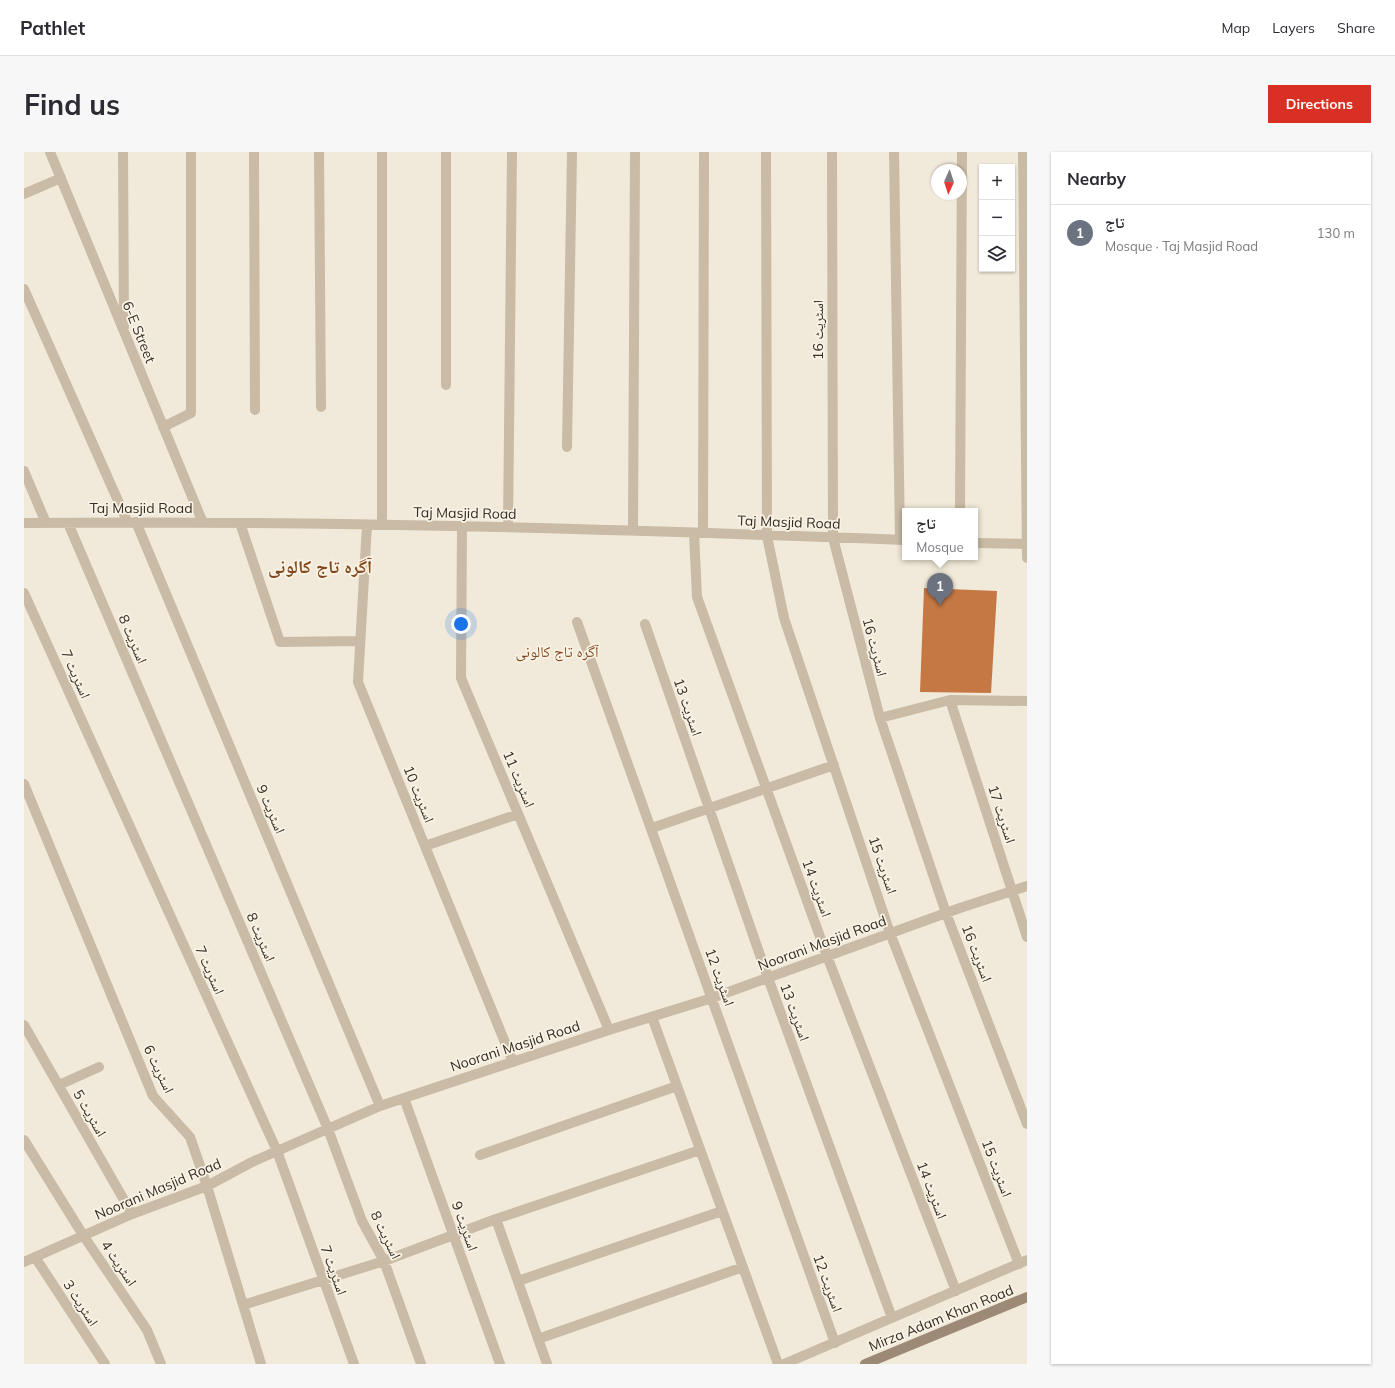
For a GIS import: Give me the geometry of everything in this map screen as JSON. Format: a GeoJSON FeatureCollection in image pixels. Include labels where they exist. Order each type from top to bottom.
{"type":"FeatureCollection","features":[{"type":"Feature","properties":{"kind":"main road","name":"Mirza Adam Khan Road"},"geometry":{"type":"LineString","coordinates":[[865,1364],[1027,1298]]}},
{"type":"Feature","properties":{"kind":"street","name":"6-E Street"},"geometry":{"type":"LineString","coordinates":[[50,152],[203,523]]}},
{"type":"Feature","properties":{"kind":"street"},"geometry":{"type":"LineString","coordinates":[[123,152],[124,333]]}},
{"type":"Feature","properties":{"kind":"street"},"geometry":{"type":"LineString","coordinates":[[163,427],[191,413],[191,152]]}},
{"type":"Feature","properties":{"kind":"street"},"geometry":{"type":"LineString","coordinates":[[254,152],[255,410]]}},
{"type":"Feature","properties":{"kind":"street"},"geometry":{"type":"LineString","coordinates":[[319,152],[321,407]]}},
{"type":"Feature","properties":{"kind":"street"},"geometry":{"type":"LineString","coordinates":[[382,152],[382,525]]}},
{"type":"Feature","properties":{"kind":"street"},"geometry":{"type":"LineString","coordinates":[[446,152],[446,385]]}},
{"type":"Feature","properties":{"kind":"street"},"geometry":{"type":"LineString","coordinates":[[508,527],[512,152]]}},
{"type":"Feature","properties":{"kind":"street"},"geometry":{"type":"LineString","coordinates":[[567,447],[572,152]]}},
{"type":"Feature","properties":{"kind":"street"},"geometry":{"type":"LineString","coordinates":[[633,530],[635,152]]}},
{"type":"Feature","properties":{"kind":"street","name":"اسٹریٹ 14"},"geometry":{"type":"LineString","coordinates":[[704,152],[697,597],[827,956],[956,1291]]}},
{"type":"Feature","properties":{"kind":"street","name":"اسٹریٹ 15"},"geometry":{"type":"LineString","coordinates":[[766,152],[767,536],[784,618],[890,933],[1023,1262]]}},
{"type":"Feature","properties":{"kind":"street","name":"اسٹریٹ 16"},"geometry":{"type":"LineString","coordinates":[[832,152],[832,538],[880,718],[946,912],[1027,1124]]}},
{"type":"Feature","properties":{"kind":"street"},"geometry":{"type":"LineString","coordinates":[[894,152],[902,540]]}},
{"type":"Feature","properties":{"kind":"street"},"geometry":{"type":"LineString","coordinates":[[960,508],[962,152]]}},
{"type":"Feature","properties":{"kind":"street"},"geometry":{"type":"LineString","coordinates":[[1023,152],[1027,558]]}},
{"type":"Feature","properties":{"kind":"street"},"geometry":{"type":"LineString","coordinates":[[24,194],[61,178]]}},
{"type":"Feature","properties":{"kind":"street","name":"اسٹریٹ 9"},"geometry":{"type":"LineString","coordinates":[[24,289],[132,522],[380,1106]]}},
{"type":"Feature","properties":{"kind":"street"},"geometry":{"type":"LineString","coordinates":[[24,471],[46,523]]}},
{"type":"Feature","properties":{"kind":"street","name":"Taj Masjid Road"},"geometry":{"type":"LineString","coordinates":[[24,523],[132,522],[462,526],[633,530],[902,540]]}},
{"type":"Feature","properties":{"kind":"street","name":"اسٹریٹ 8"},"geometry":{"type":"LineString","coordinates":[[68,523],[328,1129],[362,1221],[384,1261],[421,1364]]}},
{"type":"Feature","properties":{"kind":"street"},"geometry":{"type":"LineString","coordinates":[[240,523],[280,642],[360,641]]}},
{"type":"Feature","properties":{"kind":"street","name":"اسٹریٹ 10"},"geometry":{"type":"LineString","coordinates":[[367,525],[358,682],[514,1062]]}},
{"type":"Feature","properties":{"kind":"street","name":"اسٹریٹ 11"},"geometry":{"type":"LineString","coordinates":[[462,526],[461,678],[608,1030]]}},
{"type":"Feature","properties":{"kind":"street"},"geometry":{"type":"LineString","coordinates":[[978,543],[1026,544]]}},
{"type":"Feature","properties":{"kind":"street","name":"اسٹریٹ 7"},"geometry":{"type":"LineString","coordinates":[[24,593],[277,1151],[354,1364]]}},
{"type":"Feature","properties":{"kind":"street","name":"اسٹریٹ 12"},"geometry":{"type":"LineString","coordinates":[[577,622],[652,828],[835,1343]]}},
{"type":"Feature","properties":{"kind":"street","name":"اسٹریٹ 13"},"geometry":{"type":"LineString","coordinates":[[645,624],[768,978],[892,1318]]}},
{"type":"Feature","properties":{"kind":"street"},"geometry":{"type":"LineString","coordinates":[[880,718],[950,700],[1027,701]]}},
{"type":"Feature","properties":{"kind":"street","name":"اسٹریٹ 17"},"geometry":{"type":"LineString","coordinates":[[950,700],[1027,937]]}},
{"type":"Feature","properties":{"kind":"street"},"geometry":{"type":"LineString","coordinates":[[652,828],[834,765]]}},
{"type":"Feature","properties":{"kind":"street","name":"اسٹریٹ 6"},"geometry":{"type":"LineString","coordinates":[[24,784],[153,1096],[190,1137],[207,1186],[261,1364]]}},
{"type":"Feature","properties":{"kind":"street"},"geometry":{"type":"LineString","coordinates":[[425,846],[518,814]]}},
{"type":"Feature","properties":{"kind":"street","name":"Noorani Masjid Road"},"geometry":{"type":"LineString","coordinates":[[24,1262],[132,1214],[207,1186],[252,1162],[380,1106],[608,1030],[712,998],[946,912],[1027,886]]}},
{"type":"Feature","properties":{"kind":"street"},"geometry":{"type":"LineString","coordinates":[[652,1017],[778,1364]]}},
{"type":"Feature","properties":{"kind":"street","name":"اسٹریٹ 5"},"geometry":{"type":"LineString","coordinates":[[24,1025],[132,1214]]}},
{"type":"Feature","properties":{"kind":"street"},"geometry":{"type":"LineString","coordinates":[[58,1085],[99,1067]]}},
{"type":"Feature","properties":{"kind":"street"},"geometry":{"type":"LineString","coordinates":[[480,1155],[677,1086]]}},
{"type":"Feature","properties":{"kind":"street","name":"اسٹریٹ 9"},"geometry":{"type":"LineString","coordinates":[[404,1098],[500,1364]]}},
{"type":"Feature","properties":{"kind":"street","name":"اسٹریٹ 4"},"geometry":{"type":"LineString","coordinates":[[24,1140],[84,1236],[147,1330],[161,1364]]}},
{"type":"Feature","properties":{"kind":"street"},"geometry":{"type":"LineString","coordinates":[[243,1305],[384,1261],[496,1219],[700,1150]]}},
{"type":"Feature","properties":{"kind":"street"},"geometry":{"type":"LineString","coordinates":[[518,1281],[722,1211]]}},
{"type":"Feature","properties":{"kind":"street"},"geometry":{"type":"LineString","coordinates":[[496,1219],[547,1364]]}},
{"type":"Feature","properties":{"kind":"street","name":"اسٹریٹ 3"},"geometry":{"type":"LineString","coordinates":[[35,1257],[105,1364]]}},
{"type":"Feature","properties":{"kind":"street"},"geometry":{"type":"LineString","coordinates":[[784,1364],[1023,1262]]}},
{"type":"Feature","properties":{"kind":"street"},"geometry":{"type":"LineString","coordinates":[[538,1339],[742,1267]]}},
{"type":"Feature","properties":{"kind":"building"},"geometry":{"type":"Polygon","coordinates":[[[924,588],[997,591],[991,693],[920,692],[924,588]]]}},
{"type":"Feature","properties":{"kind":"place","name":"تاج"},"geometry":{"type":"Point","coordinates":[940,606]}},
{"type":"Feature","properties":{"kind":"district","name":"آگرہ تاج کالونی"},"geometry":{"type":"Point","coordinates":[320,566]}},
{"type":"Feature","properties":{"kind":"district","name":"آگرہ تاج کالونی"},"geometry":{"type":"Point","coordinates":[557,651]}}]}
